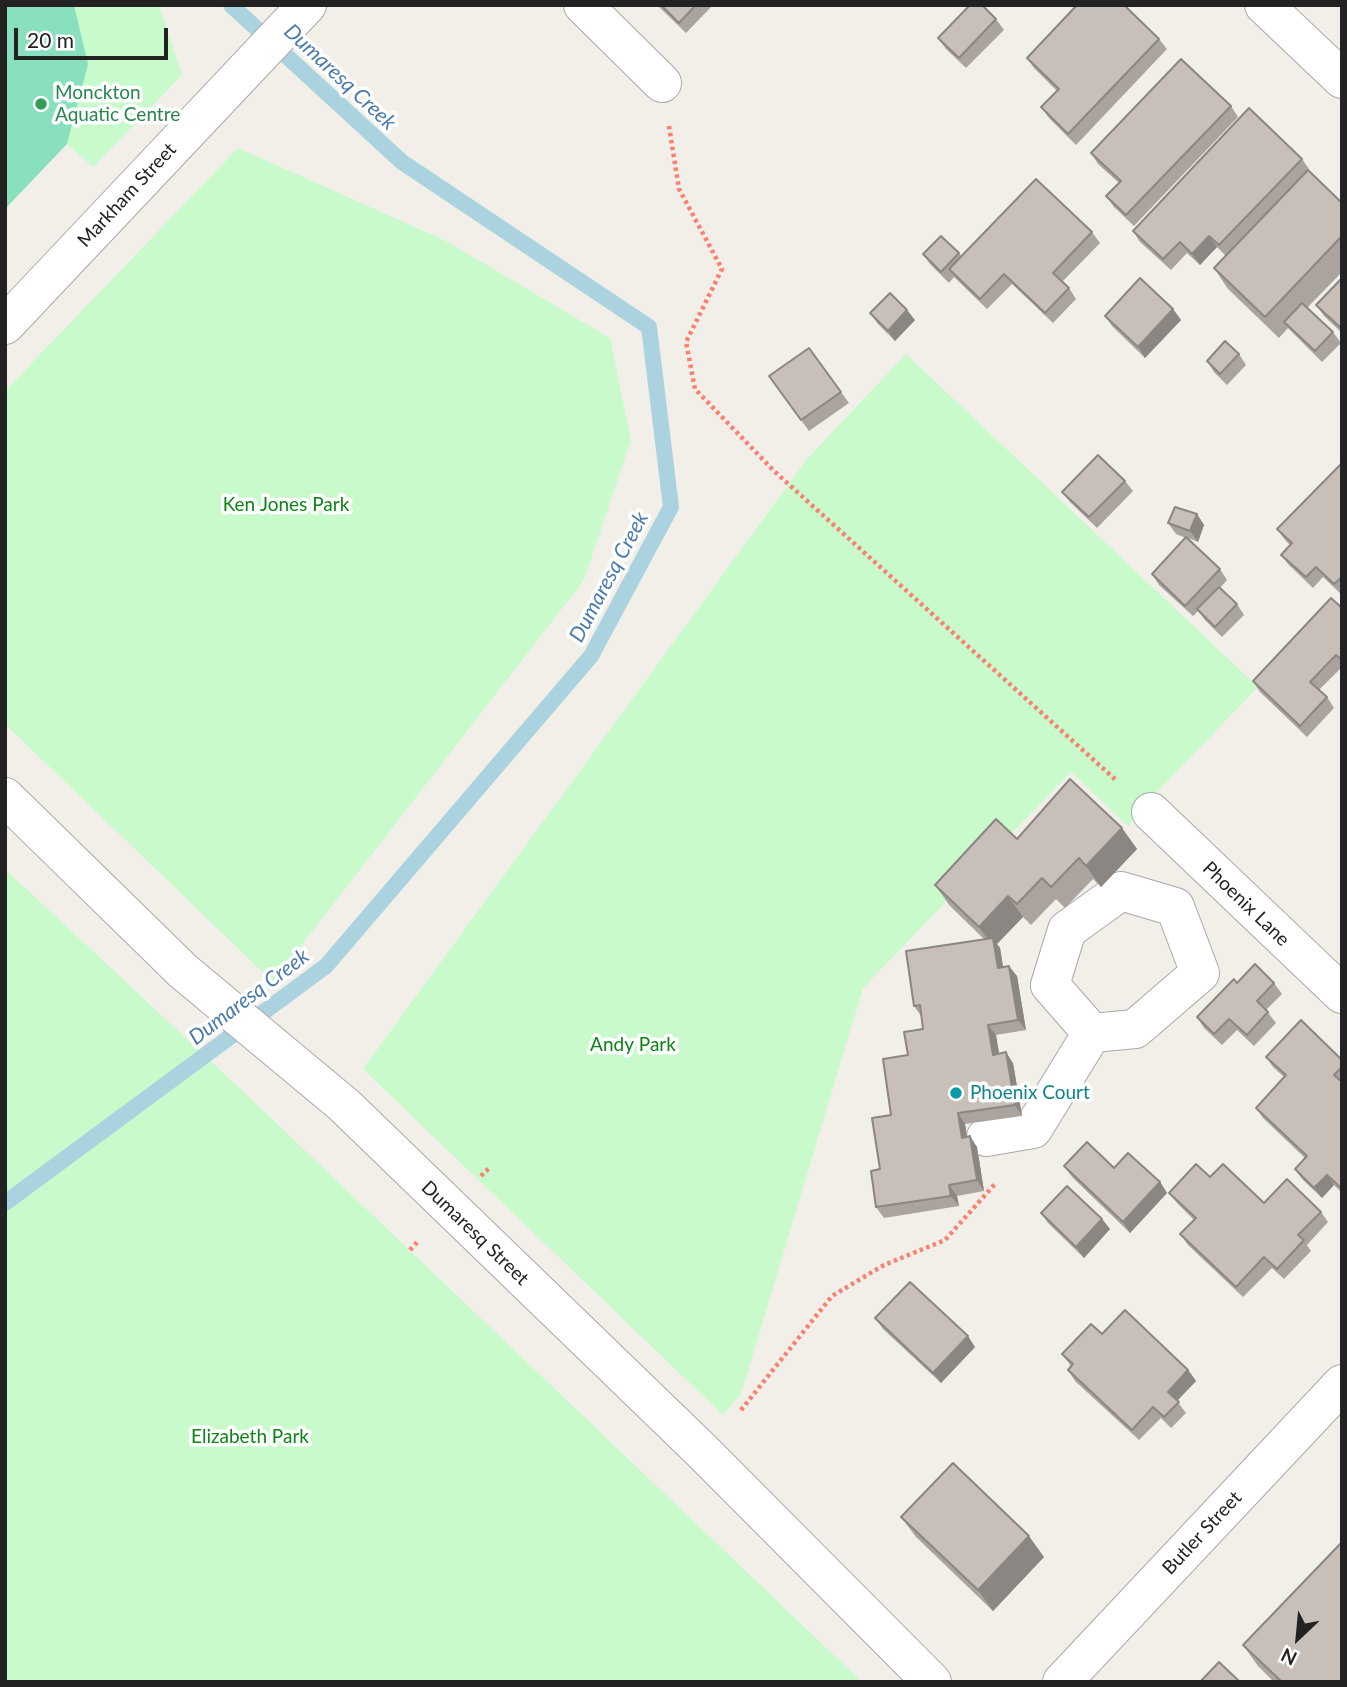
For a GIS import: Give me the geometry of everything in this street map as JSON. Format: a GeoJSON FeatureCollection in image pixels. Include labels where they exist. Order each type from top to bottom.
{"type":"FeatureCollection","features":[{"type":"Feature","properties":{"kind":"street","name":"Markham Street"},"geometry":{"type":"LineString","coordinates":[[5,325],[307,5]]}},
{"type":"Feature","properties":{"kind":"street"},"geometry":{"type":"LineString","coordinates":[[583,5],[662,83]]}},
{"type":"Feature","properties":{"kind":"street"},"geometry":{"type":"LineString","coordinates":[[1264,5],[1342,79]]}},
{"type":"Feature","properties":{"kind":"street","name":"Dumaresq Street"},"geometry":{"type":"LineString","coordinates":[[5,797],[183,971],[344,1105],[694,1443],[933,1682]]}},
{"type":"Feature","properties":{"kind":"street","name":"Phoenix Lane"},"geometry":{"type":"LineString","coordinates":[[1151,812],[1342,994]]}},
{"type":"Feature","properties":{"kind":"street"},"geometry":{"type":"LineString","coordinates":[[1175,907],[1210,870]]}},
{"type":"Feature","properties":{"kind":"street"},"geometry":{"type":"LineString","coordinates":[[1092,1033],[1050,985],[1068,930],[1121,891],[1175,907]]}},
{"type":"Feature","properties":{"kind":"street"},"geometry":{"type":"LineString","coordinates":[[1092,1033],[1135,1028],[1199,972],[1175,907]]}},
{"type":"Feature","properties":{"kind":"street"},"geometry":{"type":"LineString","coordinates":[[1000,1134],[1033,1129],[1092,1033]]}},
{"type":"Feature","properties":{"kind":"street","name":"Butler Street"},"geometry":{"type":"LineString","coordinates":[[1062,1682],[1342,1384]]}},
{"type":"Feature","properties":{"kind":"path"},"geometry":{"type":"LineString","coordinates":[[662,83],[679,190],[722,269],[686,342],[695,389],[774,471],[1151,812]]}},
{"type":"Feature","properties":{"kind":"path"},"geometry":{"type":"LineString","coordinates":[[741,1410],[832,1296],[884,1265],[945,1240],[1022,1155],[1000,1134]]}},
{"type":"Feature","properties":{"kind":"green space","name":"Monckton Aquatic Centre"},"geometry":{"type":"Polygon","coordinates":[[[5,5],[74,5],[88,64],[67,144],[5,209],[5,5]]]}},
{"type":"Feature","properties":{"kind":"green space"},"geometry":{"type":"Polygon","coordinates":[[[74,5],[159,5],[182,75],[93,167],[67,144],[87,64],[74,5]]]}},
{"type":"Feature","properties":{"kind":"green space","name":"Ken Jones Park"},"geometry":{"type":"Polygon","coordinates":[[[238,148],[446,241],[610,338],[631,440],[584,580],[273,982],[5,724],[5,391],[238,148]]]}},
{"type":"Feature","properties":{"kind":"green space","name":"Andy Park"},"geometry":{"type":"Polygon","coordinates":[[[906,354],[1258,687],[1128,826],[1071,772],[863,988],[741,1394],[723,1415],[363,1069],[807,459],[906,354]]]}},
{"type":"Feature","properties":{"kind":"green space","name":"Elizabeth Park"},"geometry":{"type":"Polygon","coordinates":[[[5,869],[250,1098],[862,1682],[5,1682],[5,869]]]}},
{"type":"Feature","properties":{"kind":"building"},"geometry":{"type":"Polygon","coordinates":[[[661,5],[696,5],[679,23],[661,5]]]}},
{"type":"Feature","properties":{"kind":"building"},"geometry":{"type":"Polygon","coordinates":[[[970,5],[982,5],[996,19],[959,58],[938,38],[970,5]]]}},
{"type":"Feature","properties":{"kind":"building"},"geometry":{"type":"Polygon","coordinates":[[[1077,5],[1124,5],[1159,39],[1068,134],[1041,107],[1059,89],[1027,58],[1077,5]]]}},
{"type":"Feature","properties":{"kind":"building"},"geometry":{"type":"Polygon","coordinates":[[[1181,59],[1231,106],[1126,215],[1106,196],[1121,181],[1091,153],[1181,59]]]}},
{"type":"Feature","properties":{"kind":"building"},"geometry":{"type":"Polygon","coordinates":[[[1249,108],[1302,159],[1219,245],[1209,236],[1192,254],[1180,242],[1163,259],[1133,231],[1249,108]]]}},
{"type":"Feature","properties":{"kind":"building"},"geometry":{"type":"Polygon","coordinates":[[[1308,170],[1342,203],[1342,236],[1265,317],[1214,268],[1308,170]]]}},
{"type":"Feature","properties":{"kind":"building"},"geometry":{"type":"Polygon","coordinates":[[[1036,179],[1092,232],[1053,273],[1069,288],[1045,313],[1004,274],[980,299],[949,269],[1036,179]]]}},
{"type":"Feature","properties":{"kind":"building"},"geometry":{"type":"Polygon","coordinates":[[[941,236],[959,253],[941,272],[923,254],[941,236]]]}},
{"type":"Feature","properties":{"kind":"building"},"geometry":{"type":"Polygon","coordinates":[[[1140,278],[1173,309],[1138,347],[1105,316],[1140,278]]]}},
{"type":"Feature","properties":{"kind":"building"},"geometry":{"type":"Polygon","coordinates":[[[1342,278],[1342,329],[1316,305],[1342,278]]]}},
{"type":"Feature","properties":{"kind":"building"},"geometry":{"type":"Polygon","coordinates":[[[890,293],[907,310],[888,331],[870,313],[890,293]]]}},
{"type":"Feature","properties":{"kind":"building"},"geometry":{"type":"Polygon","coordinates":[[[1302,303],[1333,332],[1315,351],[1284,322],[1302,303]]]}},
{"type":"Feature","properties":{"kind":"building"},"geometry":{"type":"Polygon","coordinates":[[[1225,341],[1239,354],[1220,374],[1207,361],[1225,341]]]}},
{"type":"Feature","properties":{"kind":"building"},"geometry":{"type":"Polygon","coordinates":[[[809,348],[841,392],[801,420],[769,376],[809,348]]]}},
{"type":"Feature","properties":{"kind":"building"},"geometry":{"type":"Polygon","coordinates":[[[1098,455],[1125,481],[1089,517],[1062,492],[1098,455]]]}},
{"type":"Feature","properties":{"kind":"building"},"geometry":{"type":"Polygon","coordinates":[[[1342,463],[1342,577],[1334,584],[1316,567],[1306,577],[1281,555],[1292,543],[1277,529],[1342,463]]]}},
{"type":"Feature","properties":{"kind":"building"},"geometry":{"type":"Polygon","coordinates":[[[1175,507],[1197,514],[1190,531],[1168,523],[1175,507]]]}},
{"type":"Feature","properties":{"kind":"building"},"geometry":{"type":"Polygon","coordinates":[[[1186,537],[1220,569],[1185,606],[1152,574],[1186,537]]]}},
{"type":"Feature","properties":{"kind":"building"},"geometry":{"type":"Polygon","coordinates":[[[1219,587],[1237,604],[1215,627],[1197,609],[1219,587]]]}},
{"type":"Feature","properties":{"kind":"building"},"geometry":{"type":"Polygon","coordinates":[[[1331,598],[1342,608],[1342,660],[1336,655],[1310,682],[1327,697],[1300,726],[1253,681],[1331,598]]]}},
{"type":"Feature","properties":{"kind":"building"},"geometry":{"type":"Polygon","coordinates":[[[1070,779],[1122,828],[1086,866],[1079,858],[1051,887],[1042,878],[1017,904],[1008,896],[979,927],[935,885],[996,819],[1017,839],[1070,779]]]}},
{"type":"Feature","properties":{"kind":"building","name":"Phoenix Court"},"geometry":{"type":"Polygon","coordinates":[[[993,938],[998,968],[1009,966],[1018,1020],[988,1025],[993,1055],[1006,1052],[1015,1105],[958,1113],[962,1138],[970,1136],[977,1180],[949,1185],[951,1196],[876,1207],[871,1171],[880,1169],[872,1118],[891,1115],[883,1059],[908,1055],[904,1032],[923,1029],[920,1005],[914,1006],[906,951],[993,938]]]}},
{"type":"Feature","properties":{"kind":"building"},"geometry":{"type":"Polygon","coordinates":[[[1255,964],[1274,983],[1257,1001],[1268,1012],[1247,1035],[1229,1019],[1214,1034],[1197,1017],[1234,979],[1237,983],[1255,964]]]}},
{"type":"Feature","properties":{"kind":"building"},"geometry":{"type":"Polygon","coordinates":[[[1301,1020],[1342,1060],[1342,1067],[1334,1075],[1342,1082],[1342,1189],[1327,1175],[1314,1188],[1295,1169],[1307,1156],[1256,1108],[1286,1075],[1266,1057],[1301,1020]]]}},
{"type":"Feature","properties":{"kind":"building"},"geometry":{"type":"Polygon","coordinates":[[[1087,1142],[1114,1168],[1128,1153],[1160,1182],[1123,1222],[1064,1166],[1087,1142]]]}},
{"type":"Feature","properties":{"kind":"building"},"geometry":{"type":"Polygon","coordinates":[[[1196,1164],[1210,1177],[1223,1164],[1264,1203],[1287,1179],[1321,1212],[1298,1235],[1304,1240],[1277,1269],[1264,1257],[1236,1287],[1180,1234],[1196,1218],[1169,1193],[1196,1164]]]}},
{"type":"Feature","properties":{"kind":"building"},"geometry":{"type":"Polygon","coordinates":[[[1067,1186],[1102,1219],[1076,1247],[1041,1213],[1067,1186]]]}},
{"type":"Feature","properties":{"kind":"building"},"geometry":{"type":"Polygon","coordinates":[[[910,1282],[968,1336],[933,1373],[875,1318],[910,1282]]]}},
{"type":"Feature","properties":{"kind":"building"},"geometry":{"type":"Polygon","coordinates":[[[1125,1310],[1188,1370],[1168,1392],[1179,1402],[1164,1417],[1153,1407],[1132,1430],[1068,1370],[1073,1364],[1062,1354],[1091,1324],[1102,1334],[1125,1310]]]}},
{"type":"Feature","properties":{"kind":"building"},"geometry":{"type":"Polygon","coordinates":[[[953,1463],[1029,1536],[978,1590],[901,1517],[953,1463]]]}},
{"type":"Feature","properties":{"kind":"building"},"geometry":{"type":"Polygon","coordinates":[[[1342,1542],[1342,1682],[1282,1682],[1243,1645],[1342,1542]]]}},
{"type":"Feature","properties":{"kind":"building"},"geometry":{"type":"Polygon","coordinates":[[[1219,1662],[1240,1682],[1200,1682],[1219,1662]]]}},
{"type":"Feature","properties":{"kind":"waterway","name":"Dumaresq Creek"},"geometry":{"type":"LineString","coordinates":[[5,1203],[326,966],[591,656],[671,507],[649,327],[402,162],[231,5]]}},
{"type":"Feature","properties":{"kind":"place","name":"Monckton Aquatic Centre"},"geometry":{"type":"Point","coordinates":[41,104]}},
{"type":"Feature","properties":{"kind":"place","name":"Phoenix Court"},"geometry":{"type":"Point","coordinates":[956,1093]}}]}
